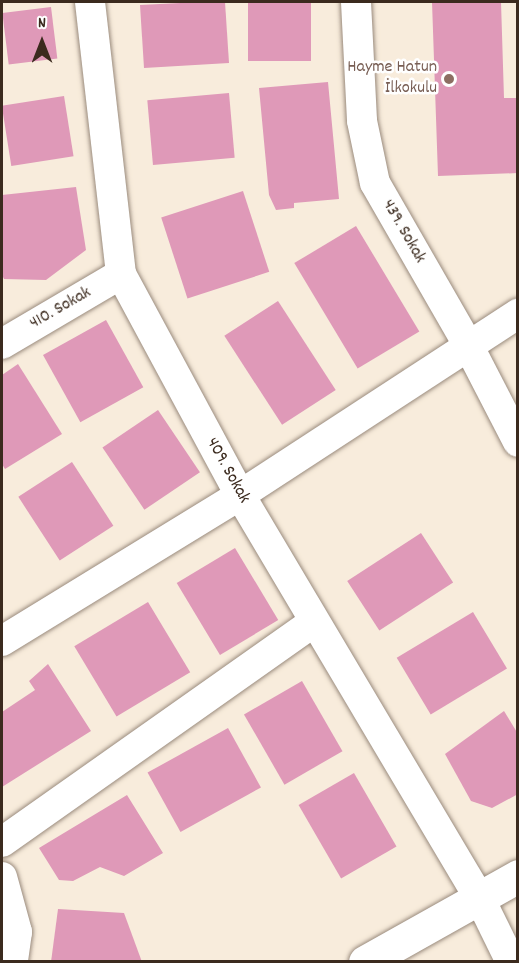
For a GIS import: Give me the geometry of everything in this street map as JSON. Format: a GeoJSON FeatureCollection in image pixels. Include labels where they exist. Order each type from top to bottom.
{"type":"FeatureCollection","features":[{"type":"Feature","properties":{"kind":"main road"},"geometry":{"type":"LineString","coordinates":[[364,962],[518,876]]}},
{"type":"Feature","properties":{"kind":"street","name":"409. Sokak"},"geometry":{"type":"LineString","coordinates":[[90,2],[121,274],[240,495],[480,899],[511,962]]}},
{"type":"Feature","properties":{"kind":"street","name":"439. Sokak"},"geometry":{"type":"LineString","coordinates":[[356,2],[362,121],[375,183],[468,345],[518,442]]}},
{"type":"Feature","properties":{"kind":"street","name":"410. Sokak"},"geometry":{"type":"LineString","coordinates":[[2,344],[121,274]]}},
{"type":"Feature","properties":{"kind":"street"},"geometry":{"type":"LineString","coordinates":[[2,641],[240,495],[518,314]]}},
{"type":"Feature","properties":{"kind":"street"},"geometry":{"type":"LineString","coordinates":[[2,842],[314,622]]}},
{"type":"Feature","properties":{"kind":"street"},"geometry":{"type":"LineString","coordinates":[[2,878],[16,932],[13,962]]}},
{"type":"Feature","properties":{"kind":"building"},"geometry":{"type":"Polygon","coordinates":[[[225,2],[229,63],[144,68],[140,5],[225,2]]]}},
{"type":"Feature","properties":{"kind":"building"},"geometry":{"type":"Polygon","coordinates":[[[248,2],[311,2],[311,61],[248,61],[248,2]]]}},
{"type":"Feature","properties":{"kind":"building"},"geometry":{"type":"Polygon","coordinates":[[[432,2],[501,2],[504,98],[518,98],[518,173],[438,176],[432,2]]]}},
{"type":"Feature","properties":{"kind":"building"},"geometry":{"type":"Polygon","coordinates":[[[51,7],[57,59],[9,65],[2,13],[51,7]]]}},
{"type":"Feature","properties":{"kind":"building"},"geometry":{"type":"Polygon","coordinates":[[[328,82],[339,199],[294,203],[294,208],[276,210],[269,195],[259,88],[328,82]]]}},
{"type":"Feature","properties":{"kind":"building"},"geometry":{"type":"Polygon","coordinates":[[[229,93],[235,158],[153,165],[147,100],[229,93]]]}},
{"type":"Feature","properties":{"kind":"building"},"geometry":{"type":"Polygon","coordinates":[[[64,96],[74,156],[11,166],[2,106],[64,96]]]}},
{"type":"Feature","properties":{"kind":"building"},"geometry":{"type":"Polygon","coordinates":[[[76,187],[86,250],[46,280],[4,279],[2,275],[2,195],[76,187]]]}},
{"type":"Feature","properties":{"kind":"building"},"geometry":{"type":"Polygon","coordinates":[[[243,191],[269,272],[187,298],[161,218],[243,191]]]}},
{"type":"Feature","properties":{"kind":"building"},"geometry":{"type":"Polygon","coordinates":[[[356,226],[419,331],[358,369],[294,263],[356,226]]]}},
{"type":"Feature","properties":{"kind":"building"},"geometry":{"type":"Polygon","coordinates":[[[278,301],[336,390],[282,425],[224,336],[278,301]]]}},
{"type":"Feature","properties":{"kind":"building"},"geometry":{"type":"Polygon","coordinates":[[[106,320],[143,387],[80,422],[43,355],[106,320]]]}},
{"type":"Feature","properties":{"kind":"building"},"geometry":{"type":"Polygon","coordinates":[[[18,364],[62,434],[5,469],[2,464],[2,375],[18,364]]]}},
{"type":"Feature","properties":{"kind":"building"},"geometry":{"type":"Polygon","coordinates":[[[158,410],[200,472],[144,510],[102,447],[158,410]]]}},
{"type":"Feature","properties":{"kind":"building"},"geometry":{"type":"Polygon","coordinates":[[[72,462],[113,526],[60,561],[18,497],[72,462]]]}},
{"type":"Feature","properties":{"kind":"building"},"geometry":{"type":"Polygon","coordinates":[[[421,533],[453,582],[379,630],[347,581],[421,533]]]}},
{"type":"Feature","properties":{"kind":"building"},"geometry":{"type":"Polygon","coordinates":[[[235,548],[278,620],[220,655],[177,583],[235,548]]]}},
{"type":"Feature","properties":{"kind":"building"},"geometry":{"type":"Polygon","coordinates":[[[148,602],[190,672],[117,717],[74,646],[148,602]]]}},
{"type":"Feature","properties":{"kind":"building"},"geometry":{"type":"Polygon","coordinates":[[[473,612],[507,669],[431,714],[397,658],[473,612]]]}},
{"type":"Feature","properties":{"kind":"building"},"geometry":{"type":"Polygon","coordinates":[[[48,664],[91,731],[2,787],[2,712],[35,690],[29,681],[48,664]]]}},
{"type":"Feature","properties":{"kind":"building"},"geometry":{"type":"Polygon","coordinates":[[[302,681],[342,751],[284,785],[244,714],[302,681]]]}},
{"type":"Feature","properties":{"kind":"building"},"geometry":{"type":"Polygon","coordinates":[[[504,711],[518,734],[518,794],[492,808],[471,801],[445,754],[504,711]]]}},
{"type":"Feature","properties":{"kind":"building"},"geometry":{"type":"Polygon","coordinates":[[[228,728],[261,787],[181,832],[148,773],[228,728]]]}},
{"type":"Feature","properties":{"kind":"building"},"geometry":{"type":"Polygon","coordinates":[[[354,773],[397,847],[341,879],[299,805],[354,773]]]}},
{"type":"Feature","properties":{"kind":"building"},"geometry":{"type":"Polygon","coordinates":[[[127,795],[163,853],[124,876],[100,867],[73,881],[59,880],[39,848],[127,795]]]}},
{"type":"Feature","properties":{"kind":"building"},"geometry":{"type":"Polygon","coordinates":[[[58,909],[124,913],[142,962],[51,962],[58,909]]]}},
{"type":"Feature","properties":{"kind":"place","name":"Hayme Hatun İlkokulu"},"geometry":{"type":"Point","coordinates":[449,79]}}]}
